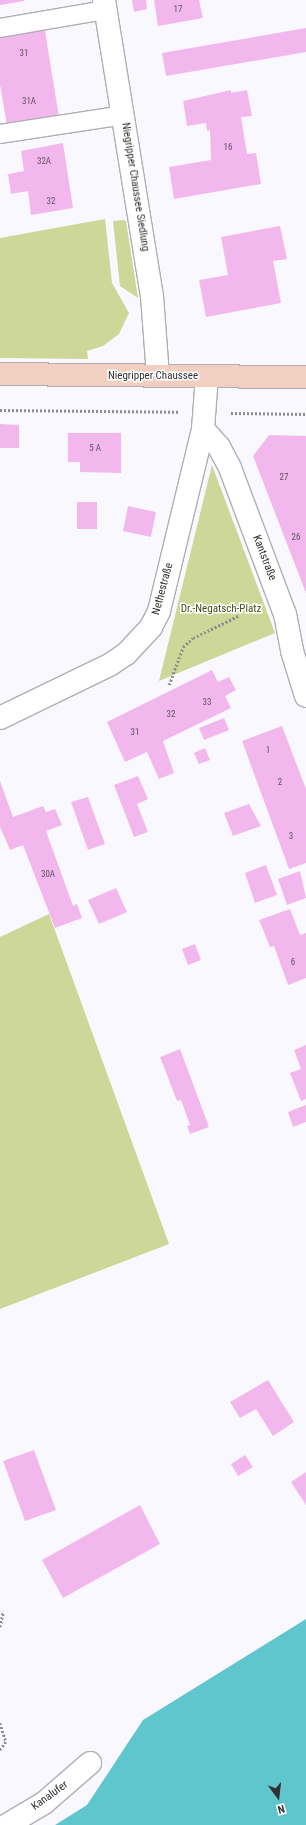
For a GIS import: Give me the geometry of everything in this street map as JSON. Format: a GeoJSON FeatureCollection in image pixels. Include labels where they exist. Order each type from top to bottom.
{"type":"FeatureCollection","features":[{"type":"Feature","properties":{"kind":"main road","name":"Niegripper Chaussee"},"geometry":{"type":"LineString","coordinates":[[0,374],[306,377]]}},
{"type":"Feature","properties":{"kind":"street","name":"Niegripper Chaussee Siedlung"},"geometry":{"type":"LineString","coordinates":[[104,5],[124,115],[152,296],[158,376]]}},
{"type":"Feature","properties":{"kind":"street","name":"Nethestraße"},"geometry":{"type":"LineString","coordinates":[[0,718],[111,664],[126,654],[151,627],[158,611],[205,421],[207,376]]}},
{"type":"Feature","properties":{"kind":"street","name":"Kantstraße"},"geometry":{"type":"LineString","coordinates":[[205,421],[230,468],[285,614],[292,651],[306,696]]}},
{"type":"Feature","properties":{"kind":"street","name":"Kanalufer"},"geometry":{"type":"LineString","coordinates":[[7,1825],[44,1802],[90,1763]]}},
{"type":"Feature","properties":{"kind":"lane"},"geometry":{"type":"LineString","coordinates":[[0,28],[104,5]]}},
{"type":"Feature","properties":{"kind":"lane"},"geometry":{"type":"LineString","coordinates":[[0,134],[124,115]]}},
{"type":"Feature","properties":{"kind":"path"},"geometry":{"type":"LineString","coordinates":[[0,410],[205,421],[306,414]]}},
{"type":"Feature","properties":{"kind":"path"},"geometry":{"type":"LineString","coordinates":[[169,685],[183,647],[193,638],[240,614]]}},
{"type":"Feature","properties":{"kind":"path"},"geometry":{"type":"LineString","coordinates":[[0,1627],[3,1611]]}},
{"type":"Feature","properties":{"kind":"path"},"geometry":{"type":"LineString","coordinates":[[0,1724],[6,1742],[0,1750]]}},
{"type":"Feature","properties":{"kind":"green space"},"geometry":{"type":"Polygon","coordinates":[[[105,219],[112,283],[129,313],[119,334],[103,346],[87,351],[88,359],[0,358],[0,238],[105,219]]]}},
{"type":"Feature","properties":{"kind":"green space"},"geometry":{"type":"Polygon","coordinates":[[[113,221],[126,221],[138,298],[120,286],[113,221]]]}},
{"type":"Feature","properties":{"kind":"green space","name":"Dr.-Negatsch-Platz"},"geometry":{"type":"Polygon","coordinates":[[[212,465],[275,633],[159,681],[212,465]]]}},
{"type":"Feature","properties":{"kind":"green space"},"geometry":{"type":"Polygon","coordinates":[[[49,914],[169,1244],[0,1309],[0,937],[49,914]]]}},
{"type":"Feature","properties":{"kind":"water"},"geometry":{"type":"Polygon","coordinates":[[[306,1619],[306,1825],[55,1825],[87,1805],[143,1720],[306,1619]]]}},
{"type":"Feature","properties":{"kind":"building"},"geometry":{"type":"Polygon","coordinates":[[[0,0],[24,0],[24,1],[0,5],[0,0]]]}},
{"type":"Feature","properties":{"kind":"building"},"geometry":{"type":"Polygon","coordinates":[[[132,0],[146,0],[147,9],[134,12],[132,0]]]}},
{"type":"Feature","properties":{"kind":"building"},"geometry":{"type":"Polygon","coordinates":[[[154,0],[199,0],[203,18],[158,26],[154,0]]]}},
{"type":"Feature","properties":{"kind":"building"},"geometry":{"type":"Polygon","coordinates":[[[44,25],[59,117],[7,125],[0,85],[0,33],[44,25]]]}},
{"type":"Feature","properties":{"kind":"building"},"geometry":{"type":"Polygon","coordinates":[[[306,28],[306,52],[166,76],[162,53],[306,28]]]}},
{"type":"Feature","properties":{"kind":"building"},"geometry":{"type":"Polygon","coordinates":[[[231,90],[231,93],[247,90],[252,116],[241,117],[247,154],[256,153],[261,184],[174,199],[169,167],[211,160],[210,130],[207,131],[206,123],[187,126],[183,101],[231,90]]]}},
{"type":"Feature","properties":{"kind":"building"},"geometry":{"type":"Polygon","coordinates":[[[63,143],[73,208],[31,215],[28,191],[11,194],[8,174],[24,171],[21,151],[63,143]]]}},
{"type":"Feature","properties":{"kind":"building"},"geometry":{"type":"Polygon","coordinates":[[[280,226],[287,259],[273,261],[281,303],[206,317],[199,280],[228,275],[221,237],[280,226]]]}},
{"type":"Feature","properties":{"kind":"building"},"geometry":{"type":"Polygon","coordinates":[[[0,424],[19,425],[19,448],[0,448],[0,424]]]}},
{"type":"Feature","properties":{"kind":"building"},"geometry":{"type":"Polygon","coordinates":[[[68,433],[121,433],[121,473],[80,472],[80,462],[68,462],[68,433]]]}},
{"type":"Feature","properties":{"kind":"building"},"geometry":{"type":"Polygon","coordinates":[[[269,435],[306,436],[306,593],[253,456],[269,435]]]}},
{"type":"Feature","properties":{"kind":"building"},"geometry":{"type":"Polygon","coordinates":[[[77,502],[97,502],[97,529],[77,529],[77,502]]]}},
{"type":"Feature","properties":{"kind":"building"},"geometry":{"type":"Polygon","coordinates":[[[128,506],[156,512],[151,537],[123,531],[128,506]]]}},
{"type":"Feature","properties":{"kind":"building"},"geometry":{"type":"Polygon","coordinates":[[[212,670],[218,682],[229,677],[236,690],[225,696],[231,708],[163,741],[174,773],[159,779],[147,752],[125,762],[107,722],[212,670]]]}},
{"type":"Feature","properties":{"kind":"building"},"geometry":{"type":"Polygon","coordinates":[[[224,718],[229,730],[204,740],[199,728],[224,718]]]}},
{"type":"Feature","properties":{"kind":"building"},"geometry":{"type":"Polygon","coordinates":[[[282,726],[306,789],[306,863],[289,869],[242,741],[282,726]]]}},
{"type":"Feature","properties":{"kind":"building"},"geometry":{"type":"Polygon","coordinates":[[[205,748],[210,760],[199,764],[194,753],[205,748]]]}},
{"type":"Feature","properties":{"kind":"building"},"geometry":{"type":"Polygon","coordinates":[[[138,776],[148,799],[137,804],[148,832],[134,837],[114,785],[138,776]]]}},
{"type":"Feature","properties":{"kind":"building"},"geometry":{"type":"Polygon","coordinates":[[[0,781],[13,817],[43,806],[46,812],[55,809],[62,825],[46,831],[73,906],[77,904],[82,918],[55,928],[23,845],[10,850],[0,827],[0,781]]]}},
{"type":"Feature","properties":{"kind":"building"},"geometry":{"type":"Polygon","coordinates":[[[88,797],[105,844],[88,850],[71,802],[88,797]]]}},
{"type":"Feature","properties":{"kind":"building"},"geometry":{"type":"Polygon","coordinates":[[[249,804],[261,826],[233,836],[224,813],[249,804]]]}},
{"type":"Feature","properties":{"kind":"building"},"geometry":{"type":"Polygon","coordinates":[[[266,865],[277,895],[255,903],[245,873],[266,865]]]}},
{"type":"Feature","properties":{"kind":"building"},"geometry":{"type":"Polygon","coordinates":[[[300,871],[306,898],[287,905],[278,879],[300,871]]]}},
{"type":"Feature","properties":{"kind":"building"},"geometry":{"type":"Polygon","coordinates":[[[116,888],[127,912],[99,924],[88,900],[116,888]]]}},
{"type":"Feature","properties":{"kind":"building"},"geometry":{"type":"Polygon","coordinates":[[[290,909],[300,935],[306,933],[306,978],[288,985],[274,946],[270,947],[259,920],[290,909]]]}},
{"type":"Feature","properties":{"kind":"building"},"geometry":{"type":"Polygon","coordinates":[[[195,944],[201,960],[188,965],[182,949],[195,944]]]}},
{"type":"Feature","properties":{"kind":"building"},"geometry":{"type":"Polygon","coordinates":[[[306,1045],[306,1099],[301,1101],[290,1073],[301,1069],[294,1050],[306,1045]]]}},
{"type":"Feature","properties":{"kind":"building"},"geometry":{"type":"Polygon","coordinates":[[[180,1049],[209,1127],[190,1134],[187,1126],[190,1125],[181,1100],[177,1101],[160,1057],[180,1049]]]}},
{"type":"Feature","properties":{"kind":"building"},"geometry":{"type":"Polygon","coordinates":[[[306,1105],[306,1122],[293,1127],[288,1112],[306,1105]]]}},
{"type":"Feature","properties":{"kind":"building"},"geometry":{"type":"Polygon","coordinates":[[[268,1380],[294,1422],[273,1436],[256,1409],[240,1418],[230,1402],[268,1380]]]}},
{"type":"Feature","properties":{"kind":"building"},"geometry":{"type":"Polygon","coordinates":[[[34,1450],[56,1510],[25,1521],[3,1461],[34,1450]]]}},
{"type":"Feature","properties":{"kind":"building"},"geometry":{"type":"Polygon","coordinates":[[[245,1455],[253,1467],[238,1476],[231,1464],[245,1455]]]}},
{"type":"Feature","properties":{"kind":"building"},"geometry":{"type":"Polygon","coordinates":[[[306,1472],[306,1505],[291,1482],[306,1472]]]}},
{"type":"Feature","properties":{"kind":"building"},"geometry":{"type":"Polygon","coordinates":[[[140,1505],[160,1544],[63,1598],[42,1560],[140,1505]]]}}]}
